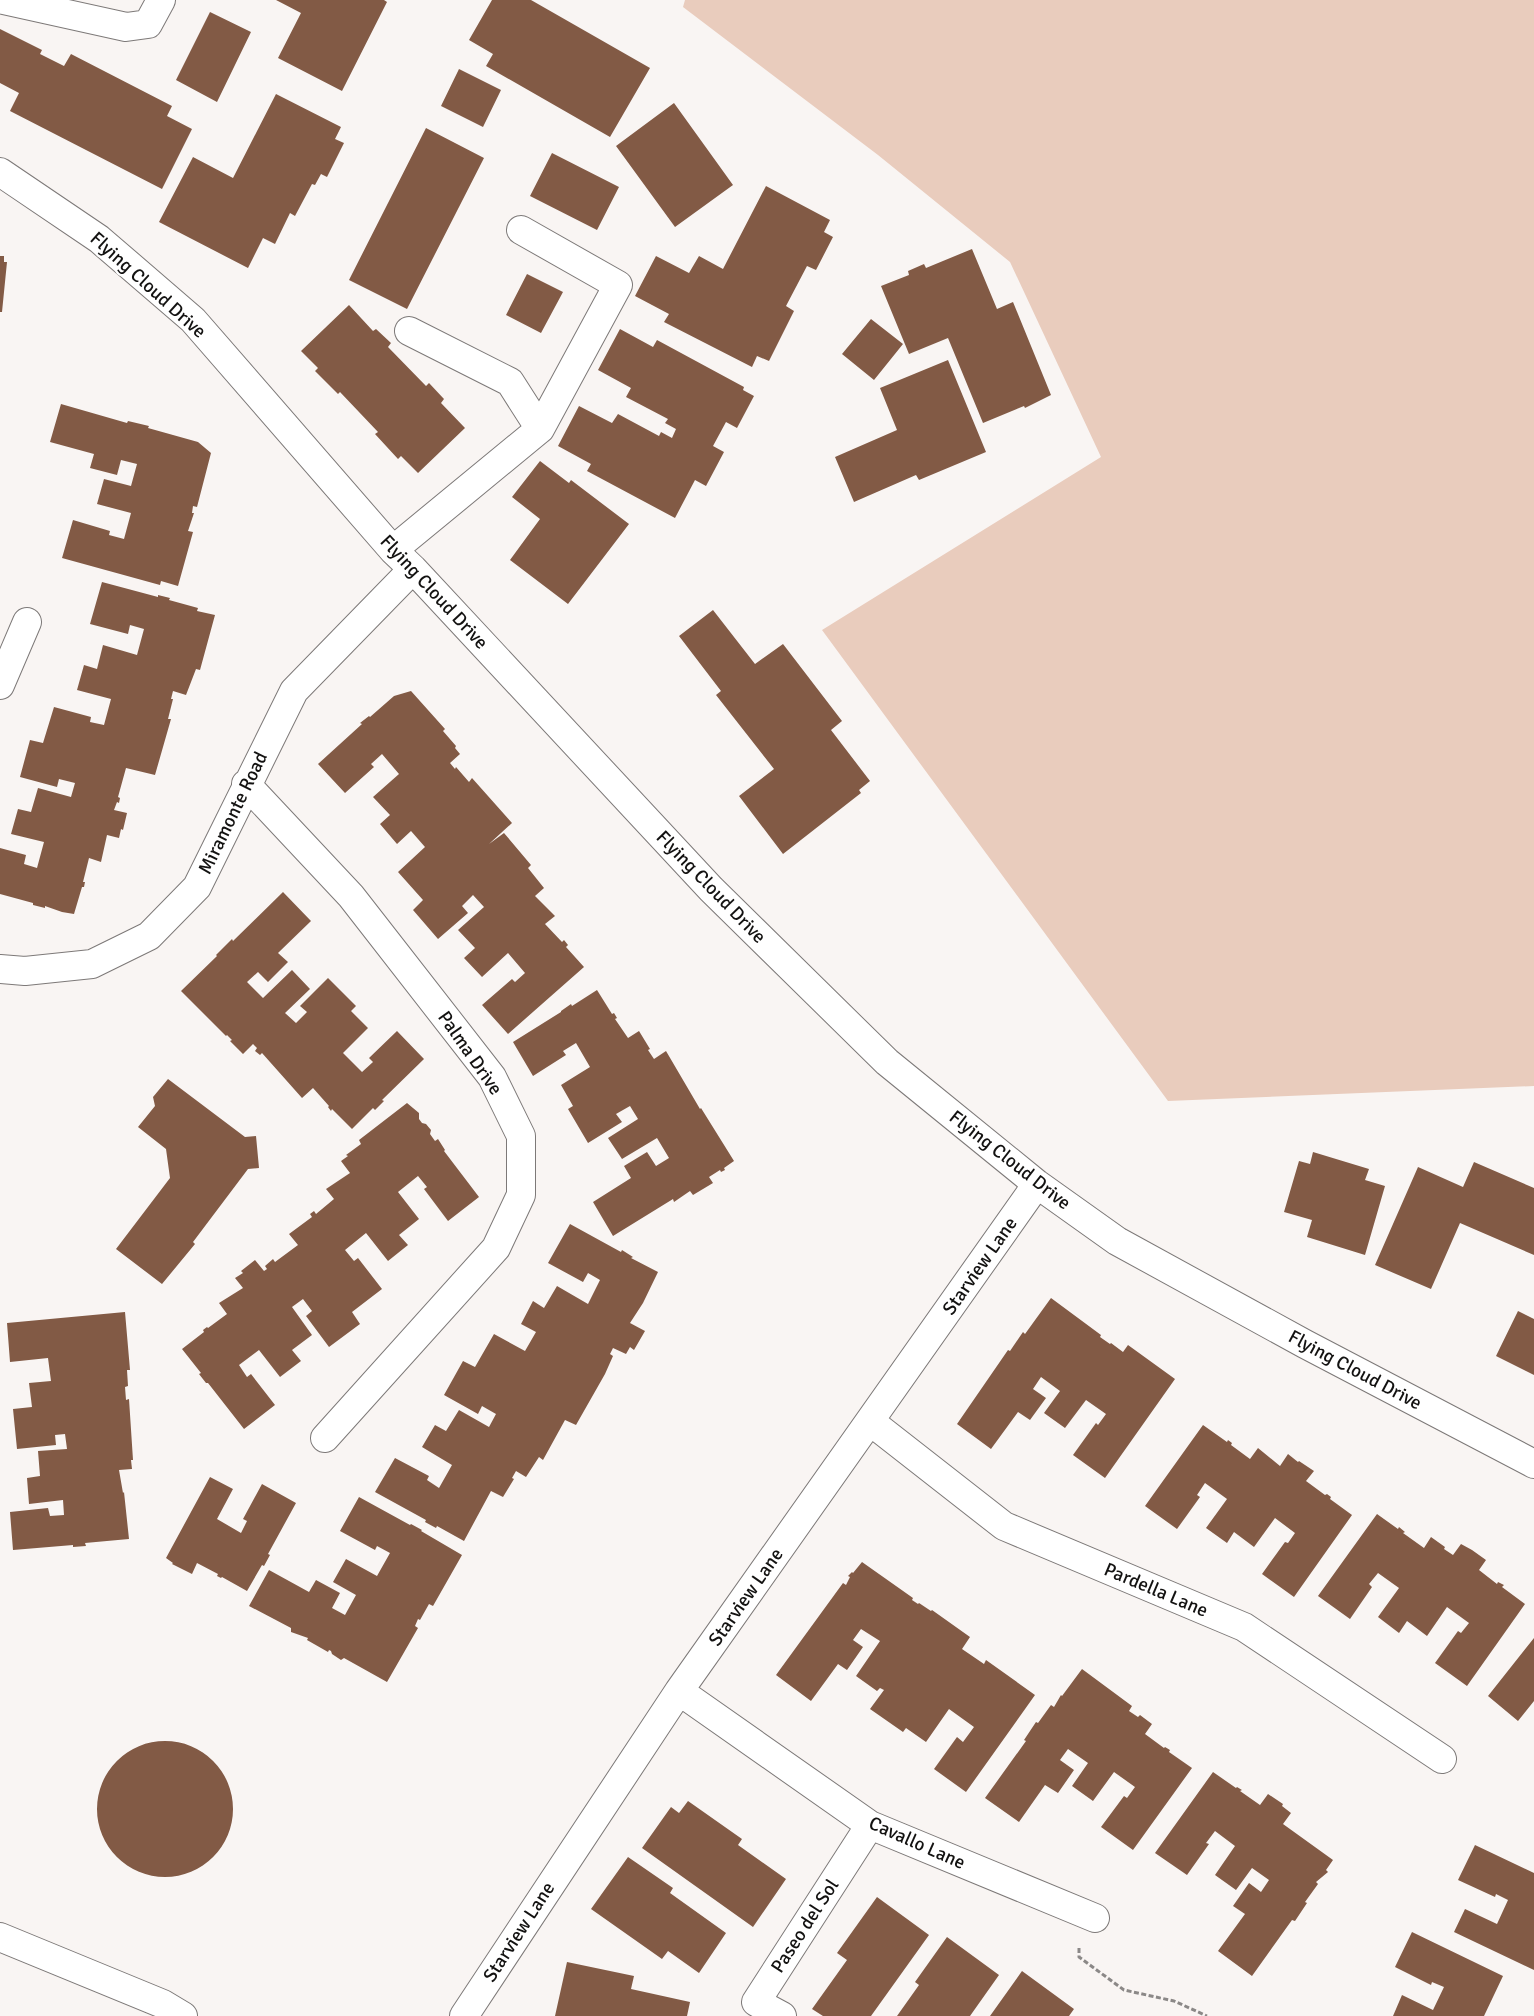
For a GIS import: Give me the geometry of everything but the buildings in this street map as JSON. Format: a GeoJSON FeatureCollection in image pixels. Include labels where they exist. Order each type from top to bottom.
{"type":"FeatureCollection","features":[{"type":"Feature","properties":{"kind":"street"},"geometry":{"type":"LineString","coordinates":[[4,0],[126,27],[148,24],[161,0]]}},
{"type":"Feature","properties":{"kind":"street","name":"Flying Cloud Drive"},"geometry":{"type":"LineString","coordinates":[[0,172],[99,238],[193,320],[393,550],[413,569],[710,889],[887,1062],[1038,1184],[1117,1240],[1306,1344],[1534,1464]]}},
{"type":"Feature","properties":{"kind":"street"},"geometry":{"type":"LineString","coordinates":[[393,550],[540,429],[618,285],[521,230]]}},
{"type":"Feature","properties":{"kind":"street"},"geometry":{"type":"LineString","coordinates":[[409,331],[510,382],[540,429]]}},
{"type":"Feature","properties":{"kind":"street","name":"Miramonte Road"},"geometry":{"type":"LineString","coordinates":[[0,968],[25,971],[92,964],[149,936],[197,887],[246,784],[294,691],[413,569]]}},
{"type":"Feature","properties":{"kind":"street"},"geometry":{"type":"LineString","coordinates":[[0,685],[27,622]]}},
{"type":"Feature","properties":{"kind":"street","name":"Palma Drive"},"geometry":{"type":"LineString","coordinates":[[246,784],[351,896],[492,1077],[521,1136],[521,1195],[496,1248],[325,1438]]}},
{"type":"Feature","properties":{"kind":"street","name":"Starview Lane"},"geometry":{"type":"LineString","coordinates":[[464,2016],[679,1691],[1038,1184]]}},
{"type":"Feature","properties":{"kind":"street","name":"Pardella Lane"},"geometry":{"type":"LineString","coordinates":[[871,1422],[1004,1526],[1244,1627],[1442,1759]]}},
{"type":"Feature","properties":{"kind":"street","name":"Cavallo Lane"},"geometry":{"type":"LineString","coordinates":[[679,1691],[870,1825],[1085,1914]]}},
{"type":"Feature","properties":{"kind":"street","name":"Paseo del Sol"},"geometry":{"type":"LineString","coordinates":[[782,2016],[756,2002],[870,1825]]}},
{"type":"Feature","properties":{"kind":"street"},"geometry":{"type":"LineString","coordinates":[[0,1937],[163,2004],[182,2016]]}},
{"type":"Feature","properties":{"kind":"path"},"geometry":{"type":"LineString","coordinates":[[1085,1914],[1079,1957],[1124,1990],[1174,2001],[1207,2016]]}},
{"type":"Feature","properties":{"kind":"shaded area"},"geometry":{"type":"Polygon","coordinates":[[[685,0],[1534,0],[1534,1086],[1168,1101],[822,630],[1101,457],[1010,262],[878,155],[683,7],[685,0]]]}}]}
